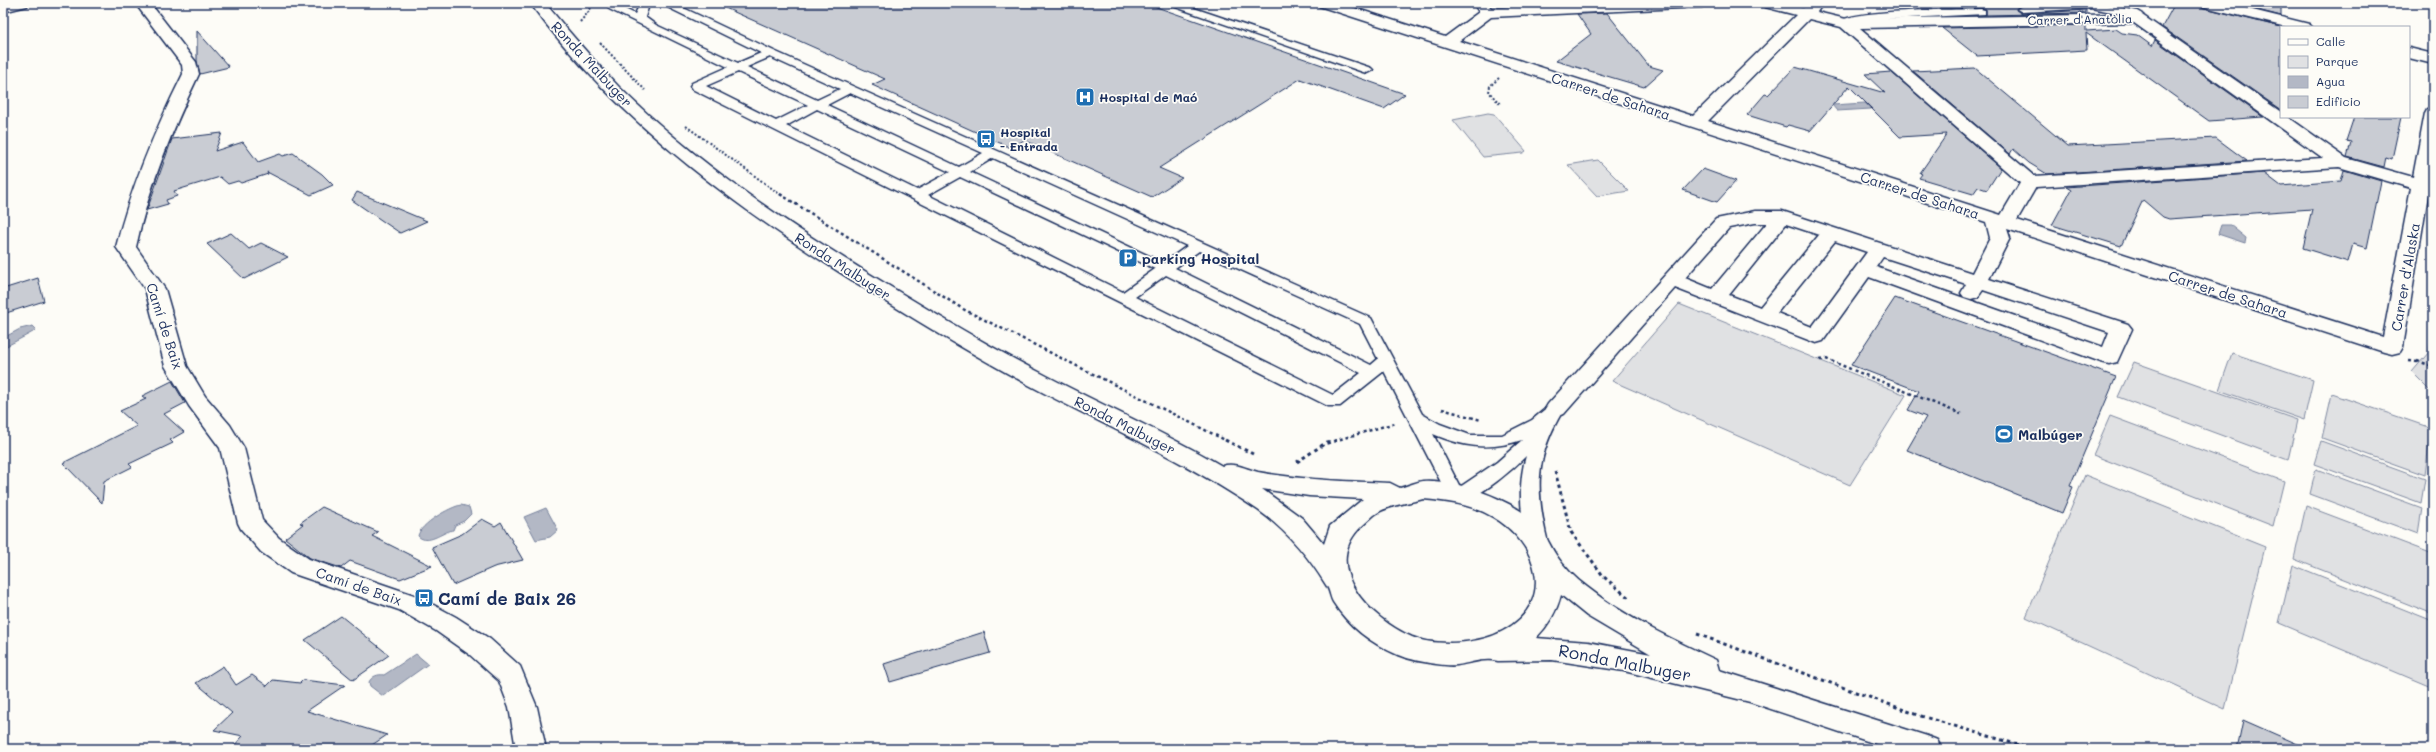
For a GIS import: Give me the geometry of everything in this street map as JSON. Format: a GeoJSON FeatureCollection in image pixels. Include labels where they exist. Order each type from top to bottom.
{"type":"FeatureCollection","features":[{"type":"Feature","properties":{"kind":"street"},"geometry":{"type":"LineString","coordinates":[[3,8],[22,3]]}},
{"type":"Feature","properties":{"kind":"street","name":"Camí de Baix"},"geometry":{"type":"LineString","coordinates":[[142,3],[190,65],[191,74],[153,154],[133,212],[126,247],[155,289],[176,366],[197,401],[222,431],[232,448],[250,523],[270,546],[300,566],[408,603],[446,624],[480,647],[510,674],[523,707],[531,749]]}},
{"type":"Feature","properties":{"kind":"street","name":"Ronda Malbuger"},"geometry":{"type":"LineString","coordinates":[[537,3],[566,40],[615,92],[702,168],[776,223],[842,267],[940,326],[1032,378],[1199,462],[1284,517],[1301,533],[1333,576],[1341,596],[1356,616],[1376,632],[1402,645],[1430,652],[1459,654],[1518,648],[1576,651],[1682,672],[1760,693],[1927,749]]}},
{"type":"Feature","properties":{"kind":"street","name":"Carrer de Sahara"},"geometry":{"type":"LineString","coordinates":[[1324,3],[1696,123],[2000,227],[2027,230],[2392,347]]}},
{"type":"Feature","properties":{"kind":"street"},"geometry":{"type":"LineString","coordinates":[[1447,43],[1483,8],[1702,3]]}},
{"type":"Feature","properties":{"kind":"street","name":"Carrer d'Anatòlia"},"geometry":{"type":"LineString","coordinates":[[1766,3],[1812,8],[1844,24],[2030,182],[2340,162],[2421,185]]}},
{"type":"Feature","properties":{"kind":"street"},"geometry":{"type":"LineString","coordinates":[[2206,3],[2300,26]]}},
{"type":"Feature","properties":{"kind":"street"},"geometry":{"type":"LineString","coordinates":[[1696,123],[1812,8]]}},
{"type":"Feature","properties":{"kind":"street","name":"Carrer d'Anatòlia"},"geometry":{"type":"LineString","coordinates":[[1844,24],[2140,12],[2280,117]]}},
{"type":"Feature","properties":{"kind":"street"},"geometry":{"type":"LineString","coordinates":[[2410,53],[2433,59]]}},
{"type":"Feature","properties":{"kind":"street","name":"Carrer d'Alaska"},"geometry":{"type":"LineString","coordinates":[[2392,347],[2433,113]]}},
{"type":"Feature","properties":{"kind":"street","name":"Carrer d'Anatòlia"},"geometry":{"type":"LineString","coordinates":[[2281,118],[2340,162]]}},
{"type":"Feature","properties":{"kind":"street"},"geometry":{"type":"LineString","coordinates":[[1965,305],[1978,281],[2000,227],[2030,182]]}},
{"type":"Feature","properties":{"kind":"street"},"geometry":{"type":"LineString","coordinates":[[1556,409],[1723,223],[1755,217],[1782,218],[2121,329],[2109,356],[1864,269]]}},
{"type":"Feature","properties":{"kind":"street"},"geometry":{"type":"LineString","coordinates":[[1716,297],[1782,218]]}},
{"type":"Feature","properties":{"kind":"street"},"geometry":{"type":"LineString","coordinates":[[1764,316],[1831,233]]}},
{"type":"Feature","properties":{"kind":"street"},"geometry":{"type":"LineString","coordinates":[[1672,280],[1816,336],[1879,249]]}},
{"type":"Feature","properties":{"kind":"street","name":"Ronda Malbuger"},"geometry":{"type":"LineString","coordinates":[[1199,462],[1258,480],[1277,483],[1336,490],[1402,493],[1423,490],[1457,493],[1495,506],[1513,517],[1543,553],[1556,576],[1623,626],[1688,660],[1760,693]]}},
{"type":"Feature","properties":{"kind":"street"},"geometry":{"type":"LineString","coordinates":[[1333,576],[1332,556],[1337,537],[1348,520],[1365,507],[1385,497],[1402,493]]}},
{"type":"Feature","properties":{"kind":"street"},"geometry":{"type":"LineString","coordinates":[[1487,651],[1513,640],[1534,625],[1547,605],[1551,583],[1543,553]]}},
{"type":"Feature","properties":{"kind":"lane"},"geometry":{"type":"LineString","coordinates":[[666,3],[849,89],[1366,321],[1414,417],[1457,493],[1491,477],[1512,461],[1528,445],[1556,409]]}},
{"type":"Feature","properties":{"kind":"lane"},"geometry":{"type":"LineString","coordinates":[[1169,3],[1367,70]]}},
{"type":"Feature","properties":{"kind":"lane"},"geometry":{"type":"LineString","coordinates":[[615,6],[631,10],[647,5]]}},
{"type":"Feature","properties":{"kind":"lane"},"geometry":{"type":"LineString","coordinates":[[647,5],[640,11],[640,18],[652,26]]}},
{"type":"Feature","properties":{"kind":"lane"},"geometry":{"type":"LineString","coordinates":[[615,6],[652,26],[816,105],[1164,268],[1372,372]]}},
{"type":"Feature","properties":{"kind":"lane"},"geometry":{"type":"LineString","coordinates":[[2022,9],[2091,6],[2140,12]]}},
{"type":"Feature","properties":{"kind":"lane"},"geometry":{"type":"LineString","coordinates":[[1844,24],[1861,17],[1982,12]]}},
{"type":"Feature","properties":{"kind":"lane"},"geometry":{"type":"LineString","coordinates":[[770,53],[696,86],[1334,402],[1386,361]]}},
{"type":"Feature","properties":{"kind":"lane"},"geometry":{"type":"LineString","coordinates":[[775,126],[849,89]]}},
{"type":"Feature","properties":{"kind":"lane"},"geometry":{"type":"LineString","coordinates":[[917,196],[993,154]]}},
{"type":"Feature","properties":{"kind":"lane"},"geometry":{"type":"LineString","coordinates":[[1124,298],[1198,245]]}},
{"type":"Feature","properties":{"kind":"lane"},"geometry":{"type":"LineString","coordinates":[[1414,417],[1431,427],[1468,442],[1496,443],[1519,435],[1539,425],[1556,409]]}},
{"type":"Feature","properties":{"kind":"lane"},"geometry":{"type":"LineString","coordinates":[[1543,553],[1532,512],[1530,489],[1531,469],[1536,451],[1556,409]]}},
{"type":"Feature","properties":{"kind":"path"},"geometry":{"type":"LineString","coordinates":[[585,28],[580,22],[590,10],[592,3]]}},
{"type":"Feature","properties":{"kind":"path"},"geometry":{"type":"LineString","coordinates":[[596,39],[650,96]]}},
{"type":"Feature","properties":{"kind":"path"},"geometry":{"type":"LineString","coordinates":[[1500,104],[1489,92],[1490,86],[1503,74]]}},
{"type":"Feature","properties":{"kind":"path"},"geometry":{"type":"LineString","coordinates":[[680,122],[794,204],[963,309],[1256,455]]}},
{"type":"Feature","properties":{"kind":"path"},"geometry":{"type":"LineString","coordinates":[[1820,360],[1826,359],[1962,414]]}},
{"type":"Feature","properties":{"kind":"path"},"geometry":{"type":"LineString","coordinates":[[1292,461],[1299,462],[1324,444],[1445,408],[1501,428],[1508,425],[1519,435]]}},
{"type":"Feature","properties":{"kind":"path"},"geometry":{"type":"LineString","coordinates":[[1536,451],[1555,468],[1571,532],[1604,577],[1632,600]]}},
{"type":"Feature","properties":{"kind":"path"},"geometry":{"type":"LineString","coordinates":[[1692,632],[1921,716],[2032,749]]}},
{"type":"Feature","properties":{"kind":"green space"},"geometry":{"type":"Polygon","coordinates":[[[1488,113],[1494,114],[1526,151],[1523,153],[1483,157],[1453,120],[1488,113]]]}},
{"type":"Feature","properties":{"kind":"green space"},"geometry":{"type":"Polygon","coordinates":[[[1598,160],[1629,191],[1597,196],[1568,165],[1598,160]]]}},
{"type":"Feature","properties":{"kind":"green space"},"geometry":{"type":"Polygon","coordinates":[[[1679,304],[1906,395],[1850,485],[1612,381],[1679,304]]]}},
{"type":"Feature","properties":{"kind":"green space"},"geometry":{"type":"Polygon","coordinates":[[[2433,328],[2433,393],[2412,372],[2429,352],[2433,328]]]}},
{"type":"Feature","properties":{"kind":"green space"},"geometry":{"type":"Polygon","coordinates":[[[2232,353],[2313,380],[2304,420],[2219,390],[2232,353]]]}},
{"type":"Feature","properties":{"kind":"green space"},"geometry":{"type":"Polygon","coordinates":[[[2134,362],[2297,420],[2288,460],[2118,397],[2134,362]]]}},
{"type":"Feature","properties":{"kind":"green space"},"geometry":{"type":"Polygon","coordinates":[[[2332,394],[2431,428],[2425,475],[2322,438],[2332,394]]]}},
{"type":"Feature","properties":{"kind":"green space"},"geometry":{"type":"Polygon","coordinates":[[[2110,416],[2284,481],[2273,526],[2093,455],[2110,416]]]}},
{"type":"Feature","properties":{"kind":"green space"},"geometry":{"type":"Polygon","coordinates":[[[2321,441],[2425,479],[2421,503],[2314,464],[2321,441]]]}},
{"type":"Feature","properties":{"kind":"green space"},"geometry":{"type":"Polygon","coordinates":[[[2316,469],[2422,508],[2418,534],[2310,494],[2316,469]]]}},
{"type":"Feature","properties":{"kind":"green space"},"geometry":{"type":"Polygon","coordinates":[[[2085,475],[2265,547],[2225,709],[2026,617],[2085,475]]]}},
{"type":"Feature","properties":{"kind":"green space"},"geometry":{"type":"Polygon","coordinates":[[[2306,506],[2433,554],[2433,614],[2294,559],[2306,506]]]}},
{"type":"Feature","properties":{"kind":"green space"},"geometry":{"type":"Polygon","coordinates":[[[2293,565],[2433,621],[2431,687],[2279,623],[2293,565]]]}},
{"type":"Feature","properties":{"kind":"water"},"geometry":{"type":"Polygon","coordinates":[[[1865,103],[1871,109],[1837,111],[1832,105],[1865,103]]]}},
{"type":"Feature","properties":{"kind":"water"},"geometry":{"type":"Polygon","coordinates":[[[2221,225],[2230,225],[2246,238],[2245,243],[2218,234],[2221,225]]]}},
{"type":"Feature","properties":{"kind":"water"},"geometry":{"type":"Polygon","coordinates":[[[33,326],[36,329],[33,332],[3,348],[3,338],[20,329],[33,326]]]}},
{"type":"Feature","properties":{"kind":"water"},"geometry":{"type":"Polygon","coordinates":[[[461,505],[469,507],[471,514],[464,521],[455,525],[453,530],[435,538],[426,540],[418,536],[424,526],[430,521],[456,506],[461,505]]]}},
{"type":"Feature","properties":{"kind":"water"},"geometry":{"type":"Polygon","coordinates":[[[546,508],[558,530],[550,537],[536,540],[524,517],[546,508]]]}},
{"type":"Feature","properties":{"kind":"water"},"geometry":{"type":"Polygon","coordinates":[[[416,654],[428,664],[383,696],[370,686],[369,682],[373,677],[377,675],[384,675],[416,654]]]}},
{"type":"Feature","properties":{"kind":"building","name":"Hospital de Maó"},"geometry":{"type":"Polygon","coordinates":[[[714,3],[1145,3],[1405,94],[1384,109],[1300,79],[1159,168],[1182,178],[1152,197],[1024,140],[1011,148],[872,85],[885,79],[714,3]]]}},
{"type":"Feature","properties":{"kind":"building"},"geometry":{"type":"Polygon","coordinates":[[[1911,3],[2046,3],[2022,4],[2016,10],[2022,14],[2086,10],[2086,13],[1986,15],[1986,9],[1981,8],[1919,9],[1911,3]]]}},
{"type":"Feature","properties":{"kind":"building"},"geometry":{"type":"Polygon","coordinates":[[[2175,3],[2198,3],[2201,7],[2280,27],[2280,109],[2162,27],[2175,3]]]}},
{"type":"Feature","properties":{"kind":"building"},"geometry":{"type":"Polygon","coordinates":[[[2230,3],[2281,3],[2281,16],[2230,3]]]}},
{"type":"Feature","properties":{"kind":"building"},"geometry":{"type":"Polygon","coordinates":[[[1607,13],[1649,66],[1663,70],[1644,87],[1556,61],[1591,34],[1577,14],[1607,13]]]}},
{"type":"Feature","properties":{"kind":"building"},"geometry":{"type":"Polygon","coordinates":[[[2086,25],[2086,31],[2116,29],[2122,33],[2137,35],[2152,46],[2155,40],[2263,117],[2209,121],[2086,33],[2087,50],[1977,56],[1942,28],[2086,25]]]}},
{"type":"Feature","properties":{"kind":"building"},"geometry":{"type":"Polygon","coordinates":[[[197,31],[229,67],[200,74],[197,61],[197,31]]]}},
{"type":"Feature","properties":{"kind":"building"},"geometry":{"type":"Polygon","coordinates":[[[1795,67],[1885,93],[1865,74],[1891,72],[2001,168],[1987,190],[1978,187],[1973,194],[1919,178],[1922,174],[1920,173],[1947,134],[1900,137],[1849,86],[1810,131],[1788,125],[1786,127],[1747,115],[1765,94],[1768,95],[1795,67]]]}},
{"type":"Feature","properties":{"kind":"building"},"geometry":{"type":"Polygon","coordinates":[[[1975,68],[2068,146],[2216,138],[2247,161],[2047,174],[2029,163],[2013,149],[2010,154],[1913,71],[1975,68]]]}},
{"type":"Feature","properties":{"kind":"building"},"geometry":{"type":"Polygon","coordinates":[[[2354,118],[2401,118],[2392,159],[2386,157],[2384,167],[2347,157],[2351,142],[2346,141],[2354,118]]]}},
{"type":"Feature","properties":{"kind":"building"},"geometry":{"type":"Polygon","coordinates":[[[222,133],[215,151],[243,142],[258,162],[280,154],[283,156],[293,153],[322,174],[333,185],[311,195],[267,172],[268,174],[241,183],[238,181],[228,184],[220,177],[174,191],[177,196],[166,200],[168,204],[147,210],[172,139],[222,133]]]}},
{"type":"Feature","properties":{"kind":"building"},"geometry":{"type":"Polygon","coordinates":[[[1703,169],[1736,181],[1717,202],[1683,190],[1703,169]]]}},
{"type":"Feature","properties":{"kind":"building"},"geometry":{"type":"Polygon","coordinates":[[[2344,170],[2381,181],[2367,248],[2353,244],[2348,262],[2303,248],[2312,209],[2169,219],[2163,217],[2143,200],[2121,246],[2052,225],[2071,190],[2066,187],[2264,173],[2281,186],[2341,181],[2344,170]]]}},
{"type":"Feature","properties":{"kind":"building"},"geometry":{"type":"Polygon","coordinates":[[[357,192],[427,221],[400,233],[352,200],[357,192]]]}},
{"type":"Feature","properties":{"kind":"building"},"geometry":{"type":"Polygon","coordinates":[[[231,233],[249,249],[261,243],[288,257],[244,279],[207,244],[231,233]]]}},
{"type":"Feature","properties":{"kind":"building"},"geometry":{"type":"Polygon","coordinates":[[[38,278],[44,301],[3,314],[3,289],[38,278]]]}},
{"type":"Feature","properties":{"kind":"building","name":"Malbúger"},"geometry":{"type":"Polygon","coordinates":[[[1895,298],[2116,377],[2070,486],[2073,487],[2062,513],[1907,450],[1926,417],[1908,410],[1919,391],[1851,365],[1895,298]]]}},
{"type":"Feature","properties":{"kind":"building"},"geometry":{"type":"Polygon","coordinates":[[[172,381],[185,403],[164,414],[184,432],[170,440],[173,443],[129,464],[132,467],[104,481],[102,503],[63,463],[137,426],[120,411],[146,399],[142,396],[172,381]]]}},
{"type":"Feature","properties":{"kind":"building"},"geometry":{"type":"Polygon","coordinates":[[[322,507],[378,532],[372,536],[432,566],[400,579],[350,561],[341,568],[310,558],[285,538],[303,524],[300,523],[322,507]]]}},
{"type":"Feature","properties":{"kind":"building"},"geometry":{"type":"Polygon","coordinates":[[[482,519],[495,526],[501,522],[523,560],[494,567],[453,585],[432,547],[462,534],[482,519]]]}},
{"type":"Feature","properties":{"kind":"building"},"geometry":{"type":"Polygon","coordinates":[[[341,616],[389,655],[353,680],[305,640],[341,616]]]}},
{"type":"Feature","properties":{"kind":"building"},"geometry":{"type":"Polygon","coordinates":[[[984,632],[990,653],[890,682],[884,664],[984,632]]]}},
{"type":"Feature","properties":{"kind":"building"},"geometry":{"type":"Polygon","coordinates":[[[223,666],[236,685],[252,675],[267,686],[273,680],[300,683],[303,680],[345,685],[307,711],[387,735],[366,749],[231,749],[243,736],[214,730],[232,713],[196,683],[223,666]]]}},
{"type":"Feature","properties":{"kind":"building"},"geometry":{"type":"Polygon","coordinates":[[[2243,720],[2309,749],[2237,749],[2243,720]]]}},
{"type":"Feature","properties":{"kind":"place","name":"Hospital de Maó"},"geometry":{"type":"Point","coordinates":[1085,97]}},
{"type":"Feature","properties":{"kind":"place","name":"Hospital - Entrada"},"geometry":{"type":"Point","coordinates":[986,139]}},
{"type":"Feature","properties":{"kind":"place","name":"parking Hospital"},"geometry":{"type":"Point","coordinates":[1128,258]}},
{"type":"Feature","properties":{"kind":"place","name":"Malbúger"},"geometry":{"type":"Point","coordinates":[2004,434]}},
{"type":"Feature","properties":{"kind":"place","name":"Camí de Baix 26"},"geometry":{"type":"Point","coordinates":[424,598]}}]}
